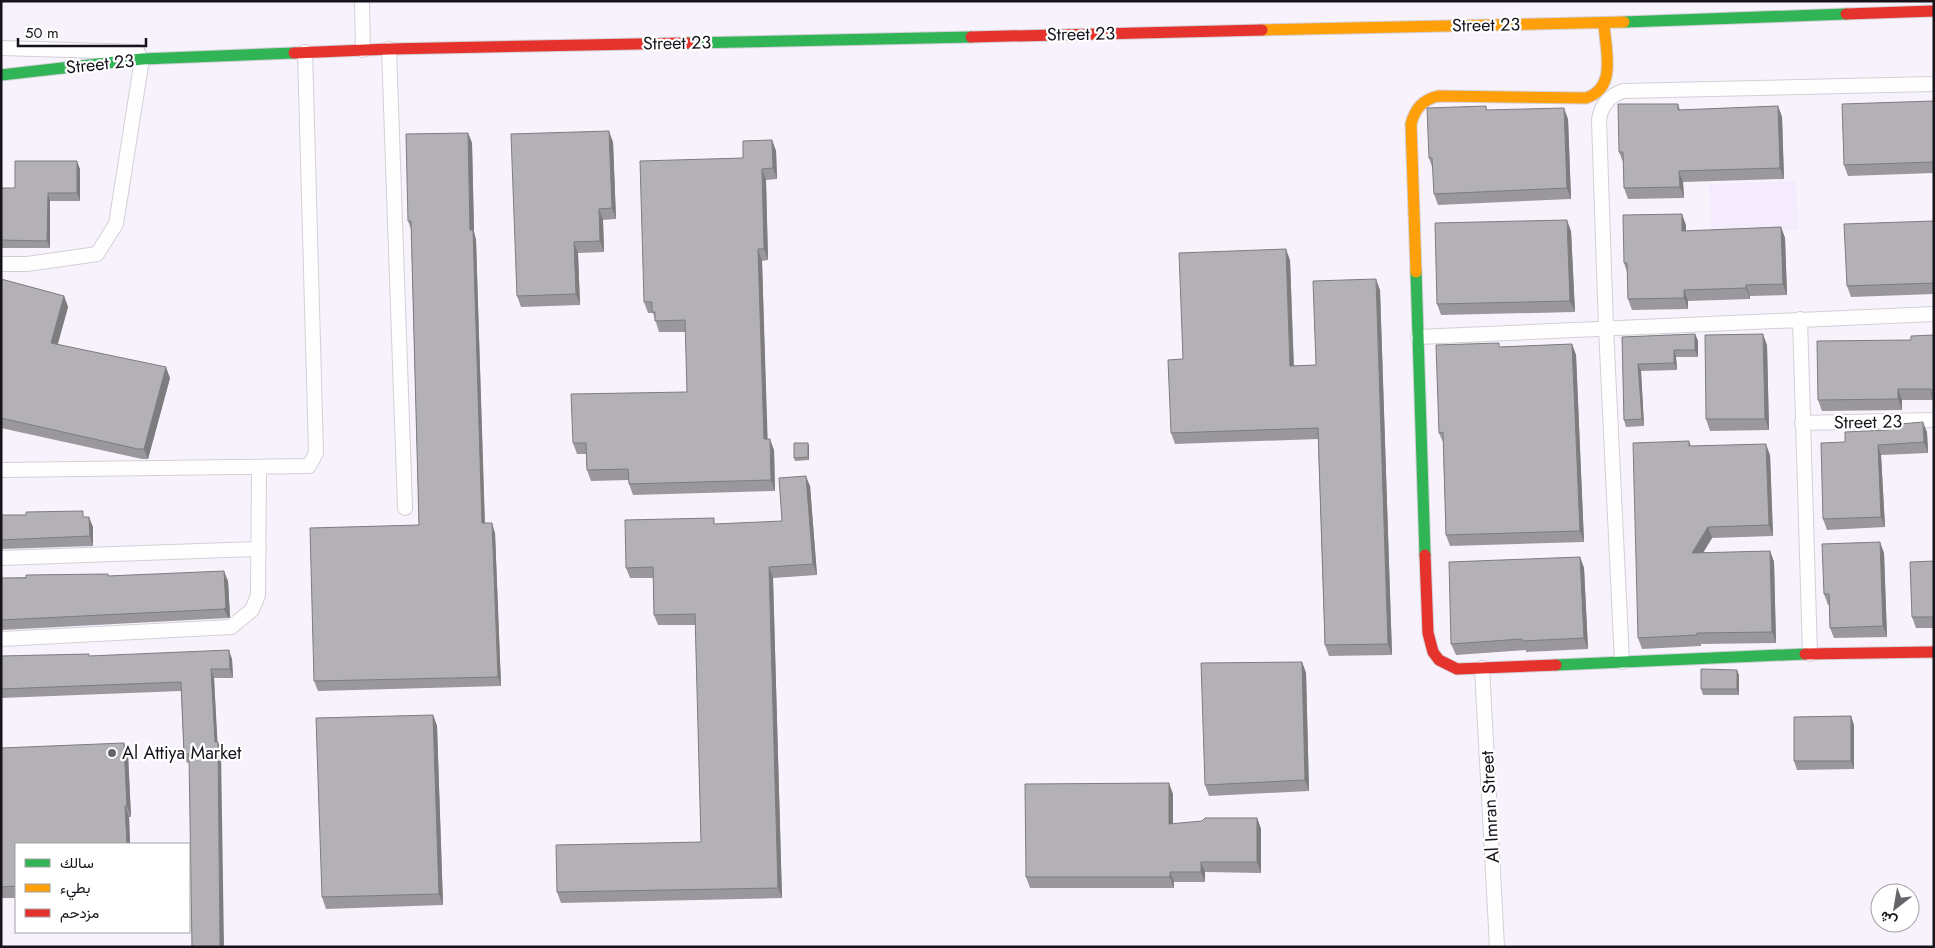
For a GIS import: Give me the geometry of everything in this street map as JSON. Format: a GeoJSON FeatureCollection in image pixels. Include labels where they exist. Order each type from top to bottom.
{"type":"FeatureCollection","features":[{"type":"Feature","properties":{"kind":"street"},"geometry":{"type":"LineString","coordinates":[[362,1],[363,50]]}},
{"type":"Feature","properties":{"kind":"street","name":"Street 23"},"geometry":{"type":"LineString","coordinates":[[1,75],[142,60],[229,54],[1604,23],[1934,11]]}},
{"type":"Feature","properties":{"kind":"street"},"geometry":{"type":"LineString","coordinates":[[1604,23],[1607,77],[1602,89],[1592,96],[1586,98],[1438,96],[1430,98],[1417,108],[1411,124],[1428,633],[1433,655],[1444,665],[1457,669],[1810,654],[1934,652]]}},
{"type":"Feature","properties":{"kind":"street","name":"Street 23"},"geometry":{"type":"LineString","coordinates":[[1,48],[229,54]]}},
{"type":"Feature","properties":{"kind":"street"},"geometry":{"type":"LineString","coordinates":[[389,49],[405,508]]}},
{"type":"Feature","properties":{"kind":"street"},"geometry":{"type":"LineString","coordinates":[[1,470],[309,466],[316,454],[305,52]]}},
{"type":"Feature","properties":{"kind":"street"},"geometry":{"type":"LineString","coordinates":[[1,264],[27,264],[96,254],[116,224],[142,60]]}},
{"type":"Feature","properties":{"kind":"street"},"geometry":{"type":"LineString","coordinates":[[1622,662],[1606,328],[1599,120],[1603,107],[1611,96],[1623,90],[1934,84]]}},
{"type":"Feature","properties":{"kind":"street"},"geometry":{"type":"LineString","coordinates":[[1418,337],[1934,314]]}},
{"type":"Feature","properties":{"kind":"street"},"geometry":{"type":"LineString","coordinates":[[1800,319],[1810,654]]}},
{"type":"Feature","properties":{"kind":"street","name":"Street 23"},"geometry":{"type":"LineString","coordinates":[[1802,423],[1934,420]]}},
{"type":"Feature","properties":{"kind":"street"},"geometry":{"type":"LineString","coordinates":[[1,639],[231,627],[252,610],[258,595],[259,467]]}},
{"type":"Feature","properties":{"kind":"street"},"geometry":{"type":"LineString","coordinates":[[1,558],[259,549]]}},
{"type":"Feature","properties":{"kind":"street","name":"Al Imran Street"},"geometry":{"type":"LineString","coordinates":[[1482,668],[1497,947]]}},
{"type":"Feature","properties":{"kind":"shaded area"},"geometry":{"type":"Polygon","coordinates":[[[1,1],[1934,1],[1934,947],[1,947],[1,1]]]}},
{"type":"Feature","properties":{"kind":"shaded area"},"geometry":{"type":"Polygon","coordinates":[[[1796,181],[1799,230],[1711,234],[1709,184],[1796,181]]]}},
{"type":"Feature","properties":{"kind":"building"},"geometry":{"type":"Polygon","coordinates":[[[1934,101],[1934,162],[1844,165],[1842,104],[1934,101]]]}},
{"type":"Feature","properties":{"kind":"building"},"geometry":{"type":"Polygon","coordinates":[[[1618,104],[1678,104],[1678,110],[1778,106],[1780,168],[1679,171],[1680,187],[1624,188],[1623,152],[1619,152],[1618,104]]]}},
{"type":"Feature","properties":{"kind":"building"},"geometry":{"type":"Polygon","coordinates":[[[1486,106],[1486,110],[1564,108],[1567,188],[1434,194],[1432,158],[1429,158],[1427,108],[1486,106]]]}},
{"type":"Feature","properties":{"kind":"building"},"geometry":{"type":"Polygon","coordinates":[[[609,131],[612,208],[599,209],[600,241],[574,242],[576,294],[517,296],[511,134],[609,131]]]}},
{"type":"Feature","properties":{"kind":"building"},"geometry":{"type":"Polygon","coordinates":[[[468,133],[470,230],[473,230],[482,523],[492,523],[498,677],[314,681],[310,528],[419,525],[411,221],[408,221],[406,134],[468,133]]]}},
{"type":"Feature","properties":{"kind":"building"},"geometry":{"type":"Polygon","coordinates":[[[772,140],[773,168],[762,169],[764,249],[758,249],[764,439],[770,439],[771,480],[629,484],[628,469],[587,470],[586,443],[573,443],[571,394],[687,392],[685,320],[655,321],[655,312],[652,312],[652,302],[644,302],[640,161],[743,158],[743,141],[772,140]]]}},
{"type":"Feature","properties":{"kind":"building"},"geometry":{"type":"Polygon","coordinates":[[[15,161],[77,161],[77,193],[48,193],[47,241],[1,240],[1,188],[15,188],[15,161]]]}},
{"type":"Feature","properties":{"kind":"building"},"geometry":{"type":"Polygon","coordinates":[[[1682,214],[1682,231],[1781,227],[1783,284],[1746,285],[1746,288],[1684,290],[1684,298],[1628,299],[1627,263],[1624,263],[1623,215],[1682,214]]]}},
{"type":"Feature","properties":{"kind":"building"},"geometry":{"type":"Polygon","coordinates":[[[1567,220],[1570,301],[1437,304],[1435,223],[1567,220]]]}},
{"type":"Feature","properties":{"kind":"building"},"geometry":{"type":"Polygon","coordinates":[[[1934,221],[1934,283],[1847,286],[1844,224],[1934,221]]]}},
{"type":"Feature","properties":{"kind":"building"},"geometry":{"type":"Polygon","coordinates":[[[1286,249],[1290,366],[1316,365],[1313,281],[1376,279],[1388,644],[1325,645],[1318,428],[1171,433],[1168,360],[1183,359],[1179,253],[1286,249]]]}},
{"type":"Feature","properties":{"kind":"building"},"geometry":{"type":"Polygon","coordinates":[[[1,279],[64,296],[51,343],[166,367],[144,449],[1,418],[1,279]]]}},
{"type":"Feature","properties":{"kind":"building"},"geometry":{"type":"Polygon","coordinates":[[[1695,334],[1695,350],[1674,350],[1674,363],[1638,364],[1642,419],[1624,420],[1622,337],[1695,334]]]}},
{"type":"Feature","properties":{"kind":"building"},"geometry":{"type":"Polygon","coordinates":[[[1763,334],[1765,419],[1706,419],[1705,335],[1763,334]]]}},
{"type":"Feature","properties":{"kind":"building"},"geometry":{"type":"Polygon","coordinates":[[[1934,335],[1934,396],[1932,397],[1931,389],[1898,389],[1898,399],[1818,400],[1817,341],[1911,340],[1911,336],[1934,335]]]}},
{"type":"Feature","properties":{"kind":"building"},"geometry":{"type":"Polygon","coordinates":[[[1499,343],[1499,347],[1572,344],[1580,531],[1446,535],[1443,432],[1439,433],[1436,345],[1499,343]]]}},
{"type":"Feature","properties":{"kind":"building"},"geometry":{"type":"Polygon","coordinates":[[[1923,422],[1924,442],[1878,445],[1881,517],[1823,519],[1821,443],[1845,442],[1845,432],[1889,430],[1889,425],[1923,422]]]}},
{"type":"Feature","properties":{"kind":"building"},"geometry":{"type":"Polygon","coordinates":[[[1689,441],[1689,446],[1766,444],[1769,525],[1708,527],[1692,553],[1770,551],[1772,632],[1697,633],[1697,635],[1638,638],[1633,443],[1689,441]]]}},
{"type":"Feature","properties":{"kind":"building"},"geometry":{"type":"Polygon","coordinates":[[[794,443],[808,443],[808,457],[794,458],[794,443]]]}},
{"type":"Feature","properties":{"kind":"building"},"geometry":{"type":"Polygon","coordinates":[[[806,476],[813,564],[769,567],[778,888],[557,892],[556,845],[701,842],[695,614],[654,615],[653,567],[626,568],[625,520],[714,518],[714,524],[782,521],[779,478],[806,476]]]}},
{"type":"Feature","properties":{"kind":"building"},"geometry":{"type":"Polygon","coordinates":[[[83,511],[83,517],[89,517],[90,536],[1,540],[1,515],[26,515],[26,512],[83,511]]]}},
{"type":"Feature","properties":{"kind":"building"},"geometry":{"type":"Polygon","coordinates":[[[1880,542],[1883,626],[1830,628],[1829,594],[1824,594],[1822,544],[1880,542]]]}},
{"type":"Feature","properties":{"kind":"building"},"geometry":{"type":"Polygon","coordinates":[[[1580,557],[1584,638],[1522,641],[1522,639],[1451,644],[1449,562],[1580,557]]]}},
{"type":"Feature","properties":{"kind":"building"},"geometry":{"type":"Polygon","coordinates":[[[1934,561],[1934,617],[1912,617],[1910,562],[1934,561]]]}},
{"type":"Feature","properties":{"kind":"building"},"geometry":{"type":"Polygon","coordinates":[[[224,571],[226,607],[224,609],[1,620],[1,578],[26,578],[26,575],[108,574],[108,576],[224,571]]]}},
{"type":"Feature","properties":{"kind":"building"},"geometry":{"type":"Polygon","coordinates":[[[229,650],[230,669],[211,669],[215,742],[218,742],[220,947],[192,947],[189,754],[184,754],[181,682],[1,689],[1,656],[89,654],[89,656],[229,650]]]}},
{"type":"Feature","properties":{"kind":"building"},"geometry":{"type":"Polygon","coordinates":[[[1302,662],[1305,780],[1205,785],[1201,663],[1302,662]]]}},
{"type":"Feature","properties":{"kind":"building"},"geometry":{"type":"Polygon","coordinates":[[[1701,669],[1737,670],[1737,689],[1701,689],[1701,669]]]}},
{"type":"Feature","properties":{"kind":"building"},"geometry":{"type":"Polygon","coordinates":[[[433,715],[439,894],[322,897],[316,718],[433,715]]]}},
{"type":"Feature","properties":{"kind":"building"},"geometry":{"type":"Polygon","coordinates":[[[1851,716],[1851,761],[1794,761],[1794,717],[1851,716]]]}},
{"type":"Feature","properties":{"kind":"building"},"geometry":{"type":"Polygon","coordinates":[[[124,743],[127,843],[15,843],[15,886],[1,887],[1,748],[124,743]]]}},
{"type":"Feature","properties":{"kind":"building"},"geometry":{"type":"Polygon","coordinates":[[[1169,783],[1169,824],[1202,821],[1205,818],[1257,818],[1257,862],[1201,862],[1201,872],[1170,872],[1170,877],[1026,877],[1025,784],[1169,783]]]}},
{"type":"Feature","properties":{"kind":"traffic: fast"},"geometry":{"type":"LineString","coordinates":[[1624,22],[1846,14]]}},
{"type":"Feature","properties":{"kind":"traffic: fast"},"geometry":{"type":"LineString","coordinates":[[688,43],[971,37]]}},
{"type":"Feature","properties":{"kind":"traffic: fast"},"geometry":{"type":"LineString","coordinates":[[1,75],[142,59],[294,53]]}},
{"type":"Feature","properties":{"kind":"traffic: fast"},"geometry":{"type":"LineString","coordinates":[[1416,272],[1425,555]]}},
{"type":"Feature","properties":{"kind":"traffic: fast"},"geometry":{"type":"LineString","coordinates":[[1556,665],[1805,654]]}},
{"type":"Feature","properties":{"kind":"traffic: slow"},"geometry":{"type":"LineString","coordinates":[[1262,30],[1624,22]]}},
{"type":"Feature","properties":{"kind":"traffic: slow"},"geometry":{"type":"LineString","coordinates":[[1416,272],[1411,124],[1420,106],[1438,96],[1586,98],[1596,93],[1606,77],[1607,56],[1604,23]]}},
{"type":"Feature","properties":{"kind":"traffic: jam"},"geometry":{"type":"LineString","coordinates":[[1846,14],[1934,11]]}},
{"type":"Feature","properties":{"kind":"traffic: jam"},"geometry":{"type":"LineString","coordinates":[[971,37],[1262,30]]}},
{"type":"Feature","properties":{"kind":"traffic: jam"},"geometry":{"type":"LineString","coordinates":[[294,53],[389,49],[688,43]]}},
{"type":"Feature","properties":{"kind":"traffic: jam"},"geometry":{"type":"LineString","coordinates":[[1425,555],[1428,633],[1433,652],[1439,660],[1457,669],[1556,665]]}},
{"type":"Feature","properties":{"kind":"traffic: jam"},"geometry":{"type":"LineString","coordinates":[[1805,654],[1934,652]]}},
{"type":"Feature","properties":{"kind":"place","name":"Al Attiya Market"},"geometry":{"type":"Point","coordinates":[112,753]}}]}
